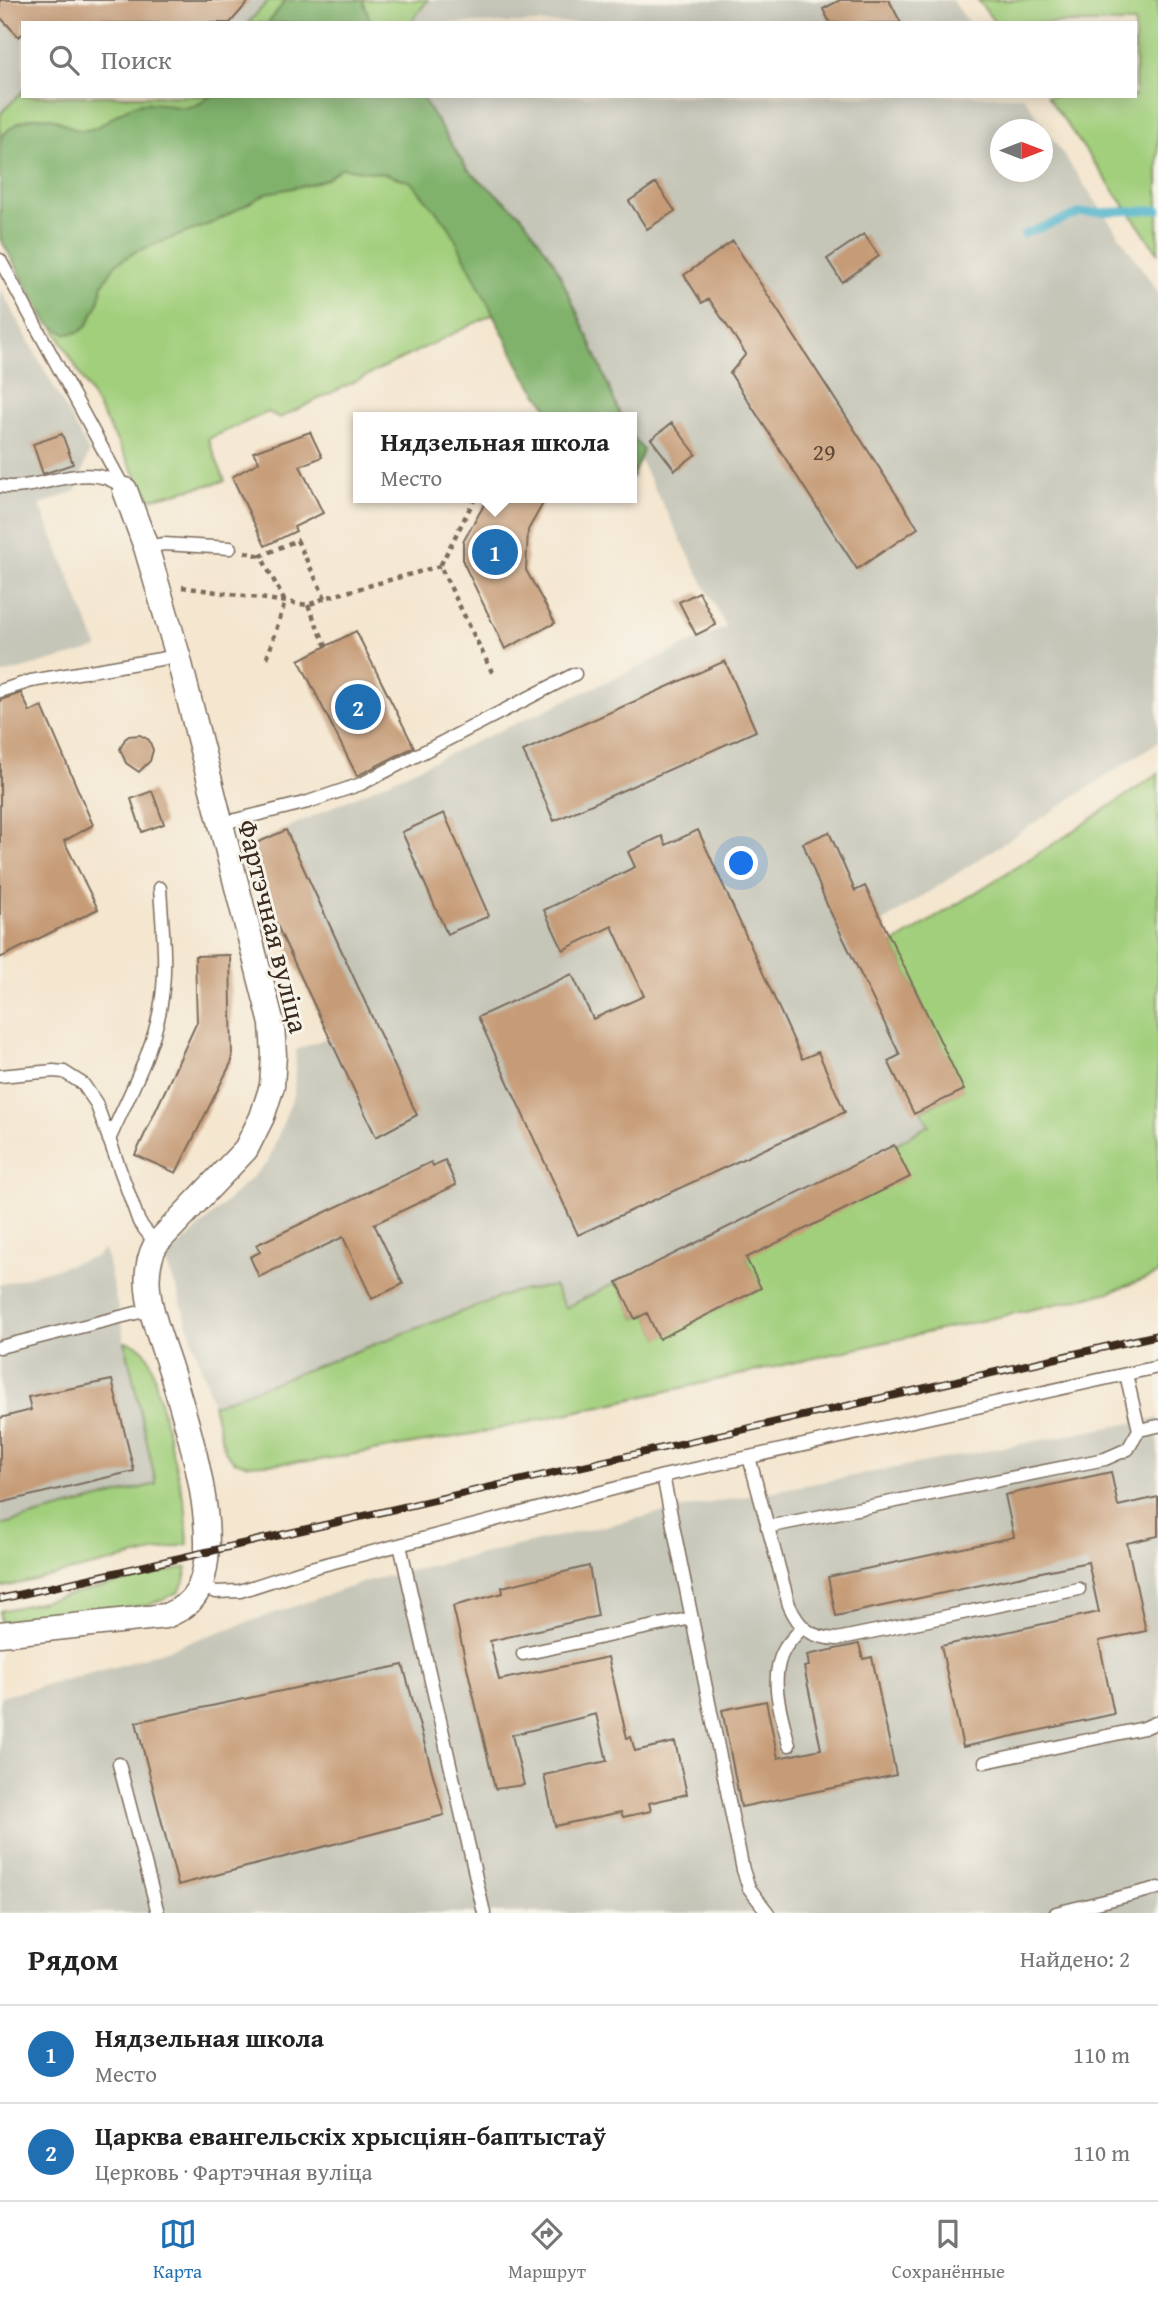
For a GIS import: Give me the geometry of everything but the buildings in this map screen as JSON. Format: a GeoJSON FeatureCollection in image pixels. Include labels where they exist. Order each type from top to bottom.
{"type":"FeatureCollection","features":[{"type":"Feature","properties":{"kind":"street","name":"Фартэчная вуліца"},"geometry":{"type":"LineString","coordinates":[[125,489],[146,547],[178,656],[272,1024],[272,1086],[262,1117],[246,1149],[156,1244],[146,1272],[152,1308],[176,1386],[205,1508],[207,1552],[199,1587]]}},
{"type":"Feature","properties":{"kind":"street"},"geometry":{"type":"LineString","coordinates":[[0,1634],[166,1616],[193,1599],[199,1587]]}},
{"type":"Feature","properties":{"kind":"lane"},"geometry":{"type":"LineString","coordinates":[[0,260],[125,489]]}},
{"type":"Feature","properties":{"kind":"lane"},"geometry":{"type":"LineString","coordinates":[[0,486],[22,486],[94,476],[106,478],[125,489]]}},
{"type":"Feature","properties":{"kind":"lane"},"geometry":{"type":"LineString","coordinates":[[146,547],[164,544],[230,548]]}},
{"type":"Feature","properties":{"kind":"lane"},"geometry":{"type":"LineString","coordinates":[[0,691],[31,681],[178,656]]}},
{"type":"Feature","properties":{"kind":"lane"},"geometry":{"type":"LineString","coordinates":[[219,824],[308,802],[361,784],[575,674]]}},
{"type":"Feature","properties":{"kind":"lane"},"geometry":{"type":"LineString","coordinates":[[108,1139],[149,1048],[158,1021],[164,973],[160,888]]}},
{"type":"Feature","properties":{"kind":"lane"},"geometry":{"type":"LineString","coordinates":[[0,1076],[53,1071],[75,1077],[90,1091],[139,1222],[156,1244]]}},
{"type":"Feature","properties":{"kind":"lane"},"geometry":{"type":"LineString","coordinates":[[0,1348],[152,1308]]}},
{"type":"Feature","properties":{"kind":"lane"},"geometry":{"type":"LineString","coordinates":[[199,1587],[216,1592],[240,1591],[311,1568],[663,1476],[1158,1367]]}},
{"type":"Feature","properties":{"kind":"lane"},"geometry":{"type":"LineString","coordinates":[[767,1527],[1105,1459],[1128,1449],[1139,1430],[1126,1374]]}},
{"type":"Feature","properties":{"kind":"lane"},"geometry":{"type":"LineString","coordinates":[[1139,1430],[1158,1426]]}},
{"type":"Feature","properties":{"kind":"lane"},"geometry":{"type":"LineString","coordinates":[[748,1457],[789,1605],[794,1619],[811,1635],[837,1639],[1079,1589]]}},
{"type":"Feature","properties":{"kind":"lane"},"geometry":{"type":"LineString","coordinates":[[663,1476],[743,1870],[760,1910]]}},
{"type":"Feature","properties":{"kind":"lane"},"geometry":{"type":"LineString","coordinates":[[400,1545],[484,1913]]}},
{"type":"Feature","properties":{"kind":"lane"},"geometry":{"type":"LineString","coordinates":[[523,1654],[692,1618]]}},
{"type":"Feature","properties":{"kind":"lane"},"geometry":{"type":"LineString","coordinates":[[789,1745],[777,1691],[777,1678],[783,1651],[802,1628]]}},
{"type":"Feature","properties":{"kind":"lane"},"geometry":{"type":"LineString","coordinates":[[985,1762],[1144,1728],[1158,1722]]}},
{"type":"Feature","properties":{"kind":"lane"},"geometry":{"type":"LineString","coordinates":[[119,1764],[158,1913]]}},
{"type":"Feature","properties":{"kind":"lane"},"geometry":{"type":"LineString","coordinates":[[1056,1913],[1158,1888]]}},
{"type":"Feature","properties":{"kind":"path"},"geometry":{"type":"LineString","coordinates":[[158,587],[169,586],[308,605],[440,566],[472,503]]}},
{"type":"Feature","properties":{"kind":"path"},"geometry":{"type":"LineString","coordinates":[[267,658],[285,602],[261,556],[297,540],[325,598]]}},
{"type":"Feature","properties":{"kind":"path"},"geometry":{"type":"LineString","coordinates":[[440,566],[493,674]]}},
{"type":"Feature","properties":{"kind":"path"},"geometry":{"type":"LineString","coordinates":[[308,605],[326,646]]}},
{"type":"Feature","properties":{"kind":"shaded area"},"geometry":{"type":"Polygon","coordinates":[[[0,0],[269,0],[250,21],[21,21],[21,93],[0,114],[0,0]]]}},
{"type":"Feature","properties":{"kind":"shaded area"},"geometry":{"type":"Polygon","coordinates":[[[428,0],[952,0],[968,21],[412,21],[428,0]]]}},
{"type":"Feature","properties":{"kind":"shaded area"},"geometry":{"type":"Polygon","coordinates":[[[354,98],[1024,98],[1039,119],[990,119],[990,182],[1053,182],[1053,140],[1158,292],[1158,742],[883,922],[964,1090],[921,1110],[929,1125],[761,1288],[659,1339],[635,1319],[565,1308],[554,1286],[514,1292],[213,1405],[165,1260],[268,1162],[294,1094],[296,1050],[329,1037],[241,849],[726,627],[637,455],[637,412],[613,412],[354,98]]]}},
{"type":"Feature","properties":{"kind":"shaded area"},"geometry":{"type":"Polygon","coordinates":[[[0,288],[89,452],[76,491],[40,505],[98,648],[0,675],[0,288]]]}},
{"type":"Feature","properties":{"kind":"shaded area"},"geometry":{"type":"Polygon","coordinates":[[[105,1249],[156,1484],[0,1525],[0,1285],[95,1257],[105,1249]]]}},
{"type":"Feature","properties":{"kind":"shaded area"},"geometry":{"type":"Polygon","coordinates":[[[1158,1418],[1158,1913],[0,1913],[0,1697],[122,1665],[371,1580],[684,1508],[1158,1418]]]}},
{"type":"Feature","properties":{"kind":"green space"},"geometry":{"type":"Polygon","coordinates":[[[269,0],[428,0],[412,21],[250,21],[269,0]]]}},
{"type":"Feature","properties":{"kind":"green space"},"geometry":{"type":"Polygon","coordinates":[[[286,0],[363,0],[370,21],[270,21],[286,0]]]}},
{"type":"Feature","properties":{"kind":"green space"},"geometry":{"type":"Polygon","coordinates":[[[978,0],[1158,0],[1158,253],[1048,98],[1137,98],[1137,21],[994,21],[978,0]]]}},
{"type":"Feature","properties":{"kind":"green space"},"geometry":{"type":"Polygon","coordinates":[[[21,93],[21,98],[354,98],[549,287],[280,418],[268,412],[208,439],[225,481],[149,499],[0,230],[0,114],[21,93]]]}},
{"type":"Feature","properties":{"kind":"green space"},"geometry":{"type":"Polygon","coordinates":[[[207,98],[422,98],[468,170],[522,216],[554,262],[619,412],[550,412],[523,373],[448,225],[411,182],[386,174],[341,168],[326,179],[267,193],[215,222],[137,251],[116,264],[103,284],[98,304],[87,326],[79,332],[66,334],[48,323],[0,238],[0,139],[11,127],[33,118],[49,118],[73,129],[86,130],[99,126],[127,108],[144,103],[185,107],[201,103],[207,98]]]}},
{"type":"Feature","properties":{"kind":"green space"},"geometry":{"type":"Polygon","coordinates":[[[637,442],[643,450],[637,465],[637,442]]]}},
{"type":"Feature","properties":{"kind":"green space"},"geometry":{"type":"Polygon","coordinates":[[[1158,774],[1158,1274],[1110,1292],[484,1432],[314,1461],[248,1465],[234,1461],[225,1451],[213,1405],[514,1292],[554,1286],[565,1308],[617,1282],[635,1319],[647,1313],[659,1338],[760,1288],[746,1258],[894,1145],[929,1125],[921,1111],[963,1090],[893,944],[1066,836],[1158,774]]]}},
{"type":"Feature","properties":{"kind":"green space"},"geometry":{"type":"Polygon","coordinates":[[[125,1342],[141,1348],[151,1363],[186,1510],[188,1544],[0,1588],[0,1525],[156,1484],[125,1342]]]}},
{"type":"Feature","properties":{"kind":"green space"},"geometry":{"type":"Polygon","coordinates":[[[187,1567],[179,1592],[149,1605],[0,1627],[0,1611],[187,1567]]]}},
{"type":"Feature","properties":{"kind":"waterway"},"geometry":{"type":"LineString","coordinates":[[1024,234],[1080,213],[1158,210]]}},
{"type":"Feature","properties":{"kind":"railway"},"geometry":{"type":"LineString","coordinates":[[0,1599],[1158,1335]]}},
{"type":"Feature","properties":{"kind":"place","name":"Нядзельная школа"},"geometry":{"type":"Point","coordinates":[495,552]}},
{"type":"Feature","properties":{"kind":"place","name":"Царква евангельскіх хрысціян-баптыстаў"},"geometry":{"type":"Point","coordinates":[358,707]}}]}
